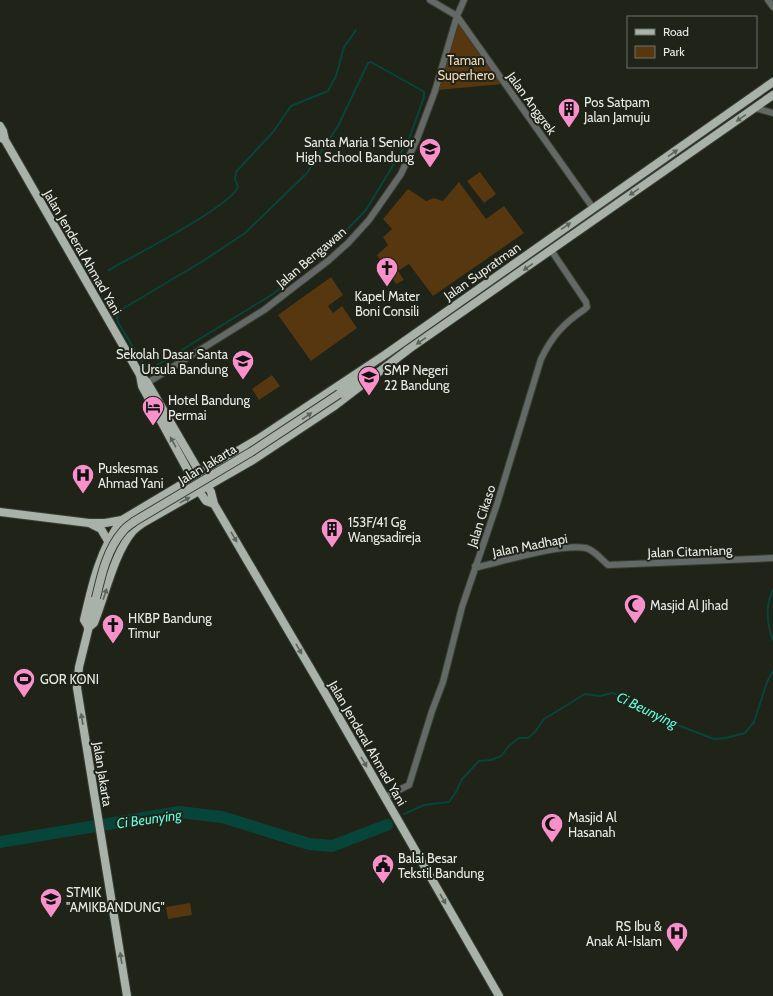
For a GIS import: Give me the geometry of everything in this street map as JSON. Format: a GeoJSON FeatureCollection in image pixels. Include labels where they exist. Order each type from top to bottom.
{"type":"FeatureCollection","features":[{"type":"Feature","properties":{"kind":"main road","name":"Jalan Supratman"},"geometry":{"type":"LineString","coordinates":[[203,471],[287,420],[386,354],[773,82]]}},
{"type":"Feature","properties":{"kind":"main road","name":"Jalan Supratman"},"geometry":{"type":"LineString","coordinates":[[210,484],[252,460],[333,407],[374,374],[409,349],[755,108],[772,99]]}},
{"type":"Feature","properties":{"kind":"main road","name":"Jalan Jenderal Ahmad Yani"},"geometry":{"type":"LineString","coordinates":[[0,126],[3,131],[2,138],[140,375],[200,492],[206,501],[214,504]]}},
{"type":"Feature","properties":{"kind":"main road","name":"Jalan Jakarta"},"geometry":{"type":"LineString","coordinates":[[127,996],[77,688],[79,667],[88,628],[108,556],[123,530],[135,520],[251,452],[339,394],[386,354]]}},
{"type":"Feature","properties":{"kind":"main road","name":"Jalan Jenderal Ahmad Yani"},"geometry":{"type":"LineString","coordinates":[[145,386],[203,471],[210,484],[214,504],[499,996]]}},
{"type":"Feature","properties":{"kind":"main road","name":"Jalan Jakarta"},"geometry":{"type":"LineString","coordinates":[[88,628],[84,620],[93,581],[108,541],[122,520],[187,481],[192,476]]}},
{"type":"Feature","properties":{"kind":"main road","name":"Jalan Jakarta"},"geometry":{"type":"LineString","coordinates":[[88,628],[94,623],[112,572],[125,543],[134,530],[143,523],[200,492],[210,484]]}},
{"type":"Feature","properties":{"kind":"main road"},"geometry":{"type":"LineString","coordinates":[[0,512],[89,523],[105,523],[122,520]]}},
{"type":"Feature","properties":{"kind":"main road"},"geometry":{"type":"LineString","coordinates":[[89,523],[100,529],[108,541]]}},
{"type":"Feature","properties":{"kind":"street","name":"Jalan Anggrek"},"geometry":{"type":"LineString","coordinates":[[430,0],[457,16],[593,208]]}},
{"type":"Feature","properties":{"kind":"street","name":"Jalan Bengawan"},"geometry":{"type":"LineString","coordinates":[[145,386],[264,310],[329,260],[348,243],[369,220],[401,174],[417,139],[435,91],[457,16],[464,0]]}},
{"type":"Feature","properties":{"kind":"street"},"geometry":{"type":"LineString","coordinates":[[768,0],[773,7]]}},
{"type":"Feature","properties":{"kind":"street"},"geometry":{"type":"LineString","coordinates":[[755,108],[773,113]]}},
{"type":"Feature","properties":{"kind":"street","name":"Jalan Cikaso"},"geometry":{"type":"LineString","coordinates":[[384,797],[409,785],[432,711],[443,682],[462,607],[497,504],[541,359],[546,348],[563,325],[587,307],[586,302],[551,250]]}},
{"type":"Feature","properties":{"kind":"street","name":"Jalan Madhapi"},"geometry":{"type":"LineString","coordinates":[[475,566],[478,567],[543,552],[576,548],[586,548],[608,565]]}},
{"type":"Feature","properties":{"kind":"street","name":"Jalan Citamiang"},"geometry":{"type":"LineString","coordinates":[[608,565],[773,558]]}},
{"type":"Feature","properties":{"kind":"green space","name":"Taman Superhero"},"geometry":{"type":"Polygon","coordinates":[[[459,21],[503,84],[438,90],[459,21]]]}},
{"type":"Feature","properties":{"kind":"green space"},"geometry":{"type":"Polygon","coordinates":[[[480,172],[496,194],[484,203],[467,181],[480,172]]]}},
{"type":"Feature","properties":{"kind":"green space"},"geometry":{"type":"Polygon","coordinates":[[[459,182],[486,219],[504,206],[524,233],[433,296],[409,264],[398,271],[404,280],[396,284],[377,255],[388,245],[383,237],[392,229],[383,219],[408,189],[426,201],[434,198],[443,201],[459,182]]]}},
{"type":"Feature","properties":{"kind":"green space"},"geometry":{"type":"Polygon","coordinates":[[[331,277],[343,295],[328,306],[333,313],[342,306],[357,328],[311,361],[278,315],[331,277]]]}},
{"type":"Feature","properties":{"kind":"green space"},"geometry":{"type":"Polygon","coordinates":[[[272,375],[280,386],[259,400],[252,389],[272,375]]]}},
{"type":"Feature","properties":{"kind":"green space"},"geometry":{"type":"Polygon","coordinates":[[[190,903],[192,915],[168,919],[166,907],[190,903]]]}},
{"type":"Feature","properties":{"kind":"waterway"},"geometry":{"type":"LineString","coordinates":[[109,270],[180,231],[231,196],[238,187],[235,179],[236,172],[273,132],[291,106],[328,91],[336,76],[344,47],[356,30]]}},
{"type":"Feature","properties":{"kind":"waterway"},"geometry":{"type":"LineString","coordinates":[[371,62],[421,90],[424,92],[424,97],[409,139],[366,210],[333,244],[273,294],[154,367],[144,365],[119,324],[117,318],[119,311],[203,261],[245,233],[307,173],[338,126],[368,63],[371,62]]}},
{"type":"Feature","properties":{"kind":"waterway","name":"Ci Beunying"},"geometry":{"type":"LineString","coordinates":[[773,590],[770,596],[768,608],[769,628],[773,640]]}},
{"type":"Feature","properties":{"kind":"waterway","name":"Ci Beunying"},"geometry":{"type":"LineString","coordinates":[[404,814],[424,805],[449,802],[462,779],[479,761],[491,760],[501,756],[509,746],[519,738],[528,738],[535,732],[544,719],[585,694],[600,696],[613,693],[646,713],[714,739],[726,738],[745,733],[754,722],[767,682],[773,671]]}},
{"type":"Feature","properties":{"kind":"waterway","name":"Ci Beunying"},"geometry":{"type":"LineString","coordinates":[[0,842],[179,812],[222,817],[309,844],[332,846],[387,825]]}},
{"type":"Feature","properties":{"kind":"place","name":"Pos Satpam Jalan Jamuju"},"geometry":{"type":"Point","coordinates":[569,128]}},
{"type":"Feature","properties":{"kind":"place","name":"Santa Maria 1 Senior High School Bandung"},"geometry":{"type":"Point","coordinates":[430,168]}},
{"type":"Feature","properties":{"kind":"place","name":"Kapel Mater Boni Consili"},"geometry":{"type":"Point","coordinates":[387,288]}},
{"type":"Feature","properties":{"kind":"place","name":"Sekolah Dasar Santa Ursula Bandung"},"geometry":{"type":"Point","coordinates":[243,380]}},
{"type":"Feature","properties":{"kind":"place","name":"SMP Negeri 22 Bandung"},"geometry":{"type":"Point","coordinates":[369,396]}},
{"type":"Feature","properties":{"kind":"place","name":"Hotel Bandung Permai"},"geometry":{"type":"Point","coordinates":[153,426]}},
{"type":"Feature","properties":{"kind":"place","name":"Puskesmas Ahmad Yani"},"geometry":{"type":"Point","coordinates":[83,494]}},
{"type":"Feature","properties":{"kind":"place","name":"153F/41 Gg Wangsadireja"},"geometry":{"type":"Point","coordinates":[332,548]}},
{"type":"Feature","properties":{"kind":"place","name":"Masjid Al Jihad"},"geometry":{"type":"Point","coordinates":[635,624]}},
{"type":"Feature","properties":{"kind":"place","name":"HKBP Bandung Timur"},"geometry":{"type":"Point","coordinates":[113,644]}},
{"type":"Feature","properties":{"kind":"place","name":"GOR KONI"},"geometry":{"type":"Point","coordinates":[24,698]}},
{"type":"Feature","properties":{"kind":"place","name":"Masjid Al Hasanah"},"geometry":{"type":"Point","coordinates":[552,844]}},
{"type":"Feature","properties":{"kind":"place","name":"Balai Besar Tekstil Bandung"},"geometry":{"type":"Point","coordinates":[383,884]}},
{"type":"Feature","properties":{"kind":"place","name":"STMIK \"AMIKBANDUNG\""},"geometry":{"type":"Point","coordinates":[51,918]}},
{"type":"Feature","properties":{"kind":"place","name":"RS Ibu & Anak Al-Islam"},"geometry":{"type":"Point","coordinates":[677,952]}}]}
